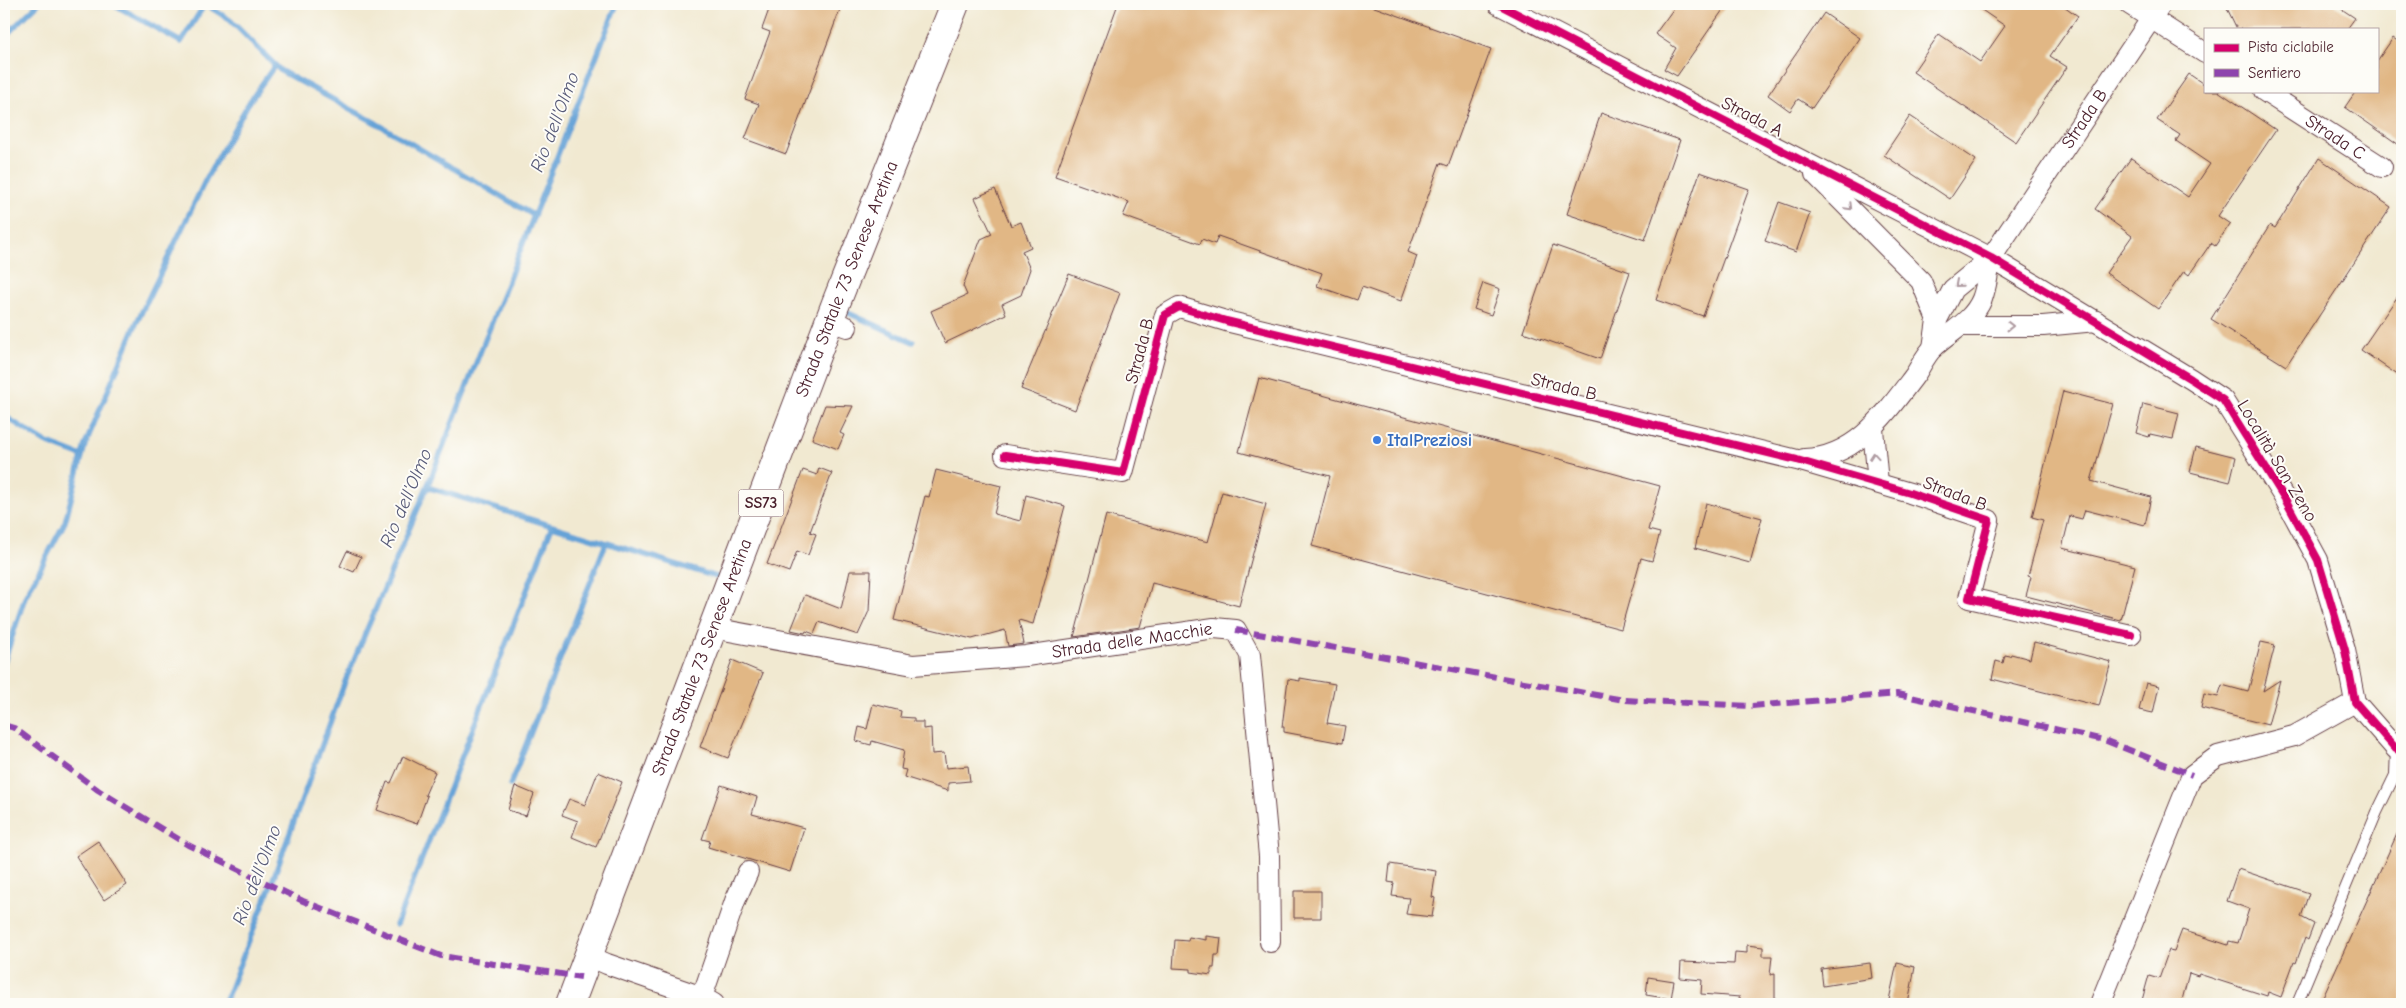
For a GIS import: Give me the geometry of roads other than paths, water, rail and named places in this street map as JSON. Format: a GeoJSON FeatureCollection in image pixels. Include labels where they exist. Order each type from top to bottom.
{"type":"FeatureCollection","features":[{"type":"Feature","properties":{"kind":"main road","name":"Strada Statale 73 Senese Aretina"},"geometry":{"type":"LineString","coordinates":[[570,1004],[713,628],[839,324],[955,4]]}},
{"type":"Feature","properties":{"kind":"street","name":"Strada A"},"geometry":{"type":"LineString","coordinates":[[1498,4],[1992,258]]}},
{"type":"Feature","properties":{"kind":"street"},"geometry":{"type":"LineString","coordinates":[[2129,4],[2156,11],[2204,53]]}},
{"type":"Feature","properties":{"kind":"street","name":"Strada B"},"geometry":{"type":"LineString","coordinates":[[1933,348],[1937,320],[1952,289],[1992,258],[2156,11]]}},
{"type":"Feature","properties":{"kind":"street","name":"Strada C"},"geometry":{"type":"LineString","coordinates":[[2266,92],[2382,168]]}},
{"type":"Feature","properties":{"kind":"street"},"geometry":{"type":"LineString","coordinates":[[1802,160],[1921,281],[1937,320]]}},
{"type":"Feature","properties":{"kind":"street","name":"Strada B"},"geometry":{"type":"LineString","coordinates":[[1797,460],[1821,459],[1840,452],[1873,429],[1916,374],[1933,348],[1961,326],[1982,300],[1992,258]]}},
{"type":"Feature","properties":{"kind":"street","name":"Località San Zeno"},"geometry":{"type":"LineString","coordinates":[[1992,258],[2223,400],[2285,500],[2318,560],[2345,650],[2355,702]]}},
{"type":"Feature","properties":{"kind":"street","name":"Strada B"},"geometry":{"type":"LineString","coordinates":[[1005,455],[1123,473],[1165,315],[1179,307],[1226,321],[1797,460],[1878,483],[1989,520],[1969,598],[2131,635]]}},
{"type":"Feature","properties":{"kind":"street"},"geometry":{"type":"LineString","coordinates":[[1961,326],[2043,326],[2096,321]]}},
{"type":"Feature","properties":{"kind":"street"},"geometry":{"type":"LineString","coordinates":[[1873,429],[1878,483]]}},
{"type":"Feature","properties":{"kind":"street","name":"Strada delle Macchie"},"geometry":{"type":"LineString","coordinates":[[713,628],[913,665],[1026,656],[1214,628],[1236,630],[1250,655],[1269,856],[1270,942]]}},
{"type":"Feature","properties":{"kind":"street"},"geometry":{"type":"LineString","coordinates":[[2100,1004],[2192,775],[2218,756],[2294,736],[2355,702],[2399,750]]}},
{"type":"Feature","properties":{"kind":"street"},"geometry":{"type":"LineString","coordinates":[[589,956],[708,1000],[734,901],[748,872]]}},
{"type":"Feature","properties":{"kind":"lane"},"geometry":{"type":"LineString","coordinates":[[2297,1004],[2377,812],[2395,775],[2399,750]]}},
{"type":"Feature","properties":{"kind":"waterway"},"geometry":{"type":"LineString","coordinates":[[4,37],[38,4]]}},
{"type":"Feature","properties":{"kind":"waterway"},"geometry":{"type":"LineString","coordinates":[[113,4],[181,42],[205,4],[230,20],[281,71],[376,123],[533,215]]}},
{"type":"Feature","properties":{"kind":"waterway","name":"Rio dell'Olmo"},"geometry":{"type":"LineString","coordinates":[[224,1004],[269,890],[346,679],[432,475],[617,4]]}},
{"type":"Feature","properties":{"kind":"waterway"},"geometry":{"type":"LineString","coordinates":[[4,662],[25,597],[65,522],[85,445],[136,324],[206,179],[248,104],[275,65]]}},
{"type":"Feature","properties":{"kind":"waterway"},"geometry":{"type":"LineString","coordinates":[[844,311],[913,342]]}},
{"type":"Feature","properties":{"kind":"waterway"},"geometry":{"type":"LineString","coordinates":[[4,402],[6,417],[45,442],[82,456]]}},
{"type":"Feature","properties":{"kind":"waterway"},"geometry":{"type":"LineString","coordinates":[[427,487],[723,579]]}},
{"type":"Feature","properties":{"kind":"waterway"},"geometry":{"type":"LineString","coordinates":[[396,925],[552,526]]}},
{"type":"Feature","properties":{"kind":"waterway"},"geometry":{"type":"LineString","coordinates":[[510,785],[606,543]]}},
{"type":"Feature","properties":{"kind":"place","name":"ItalPreziosi"},"geometry":{"type":"Point","coordinates":[1377,440]}}]}
